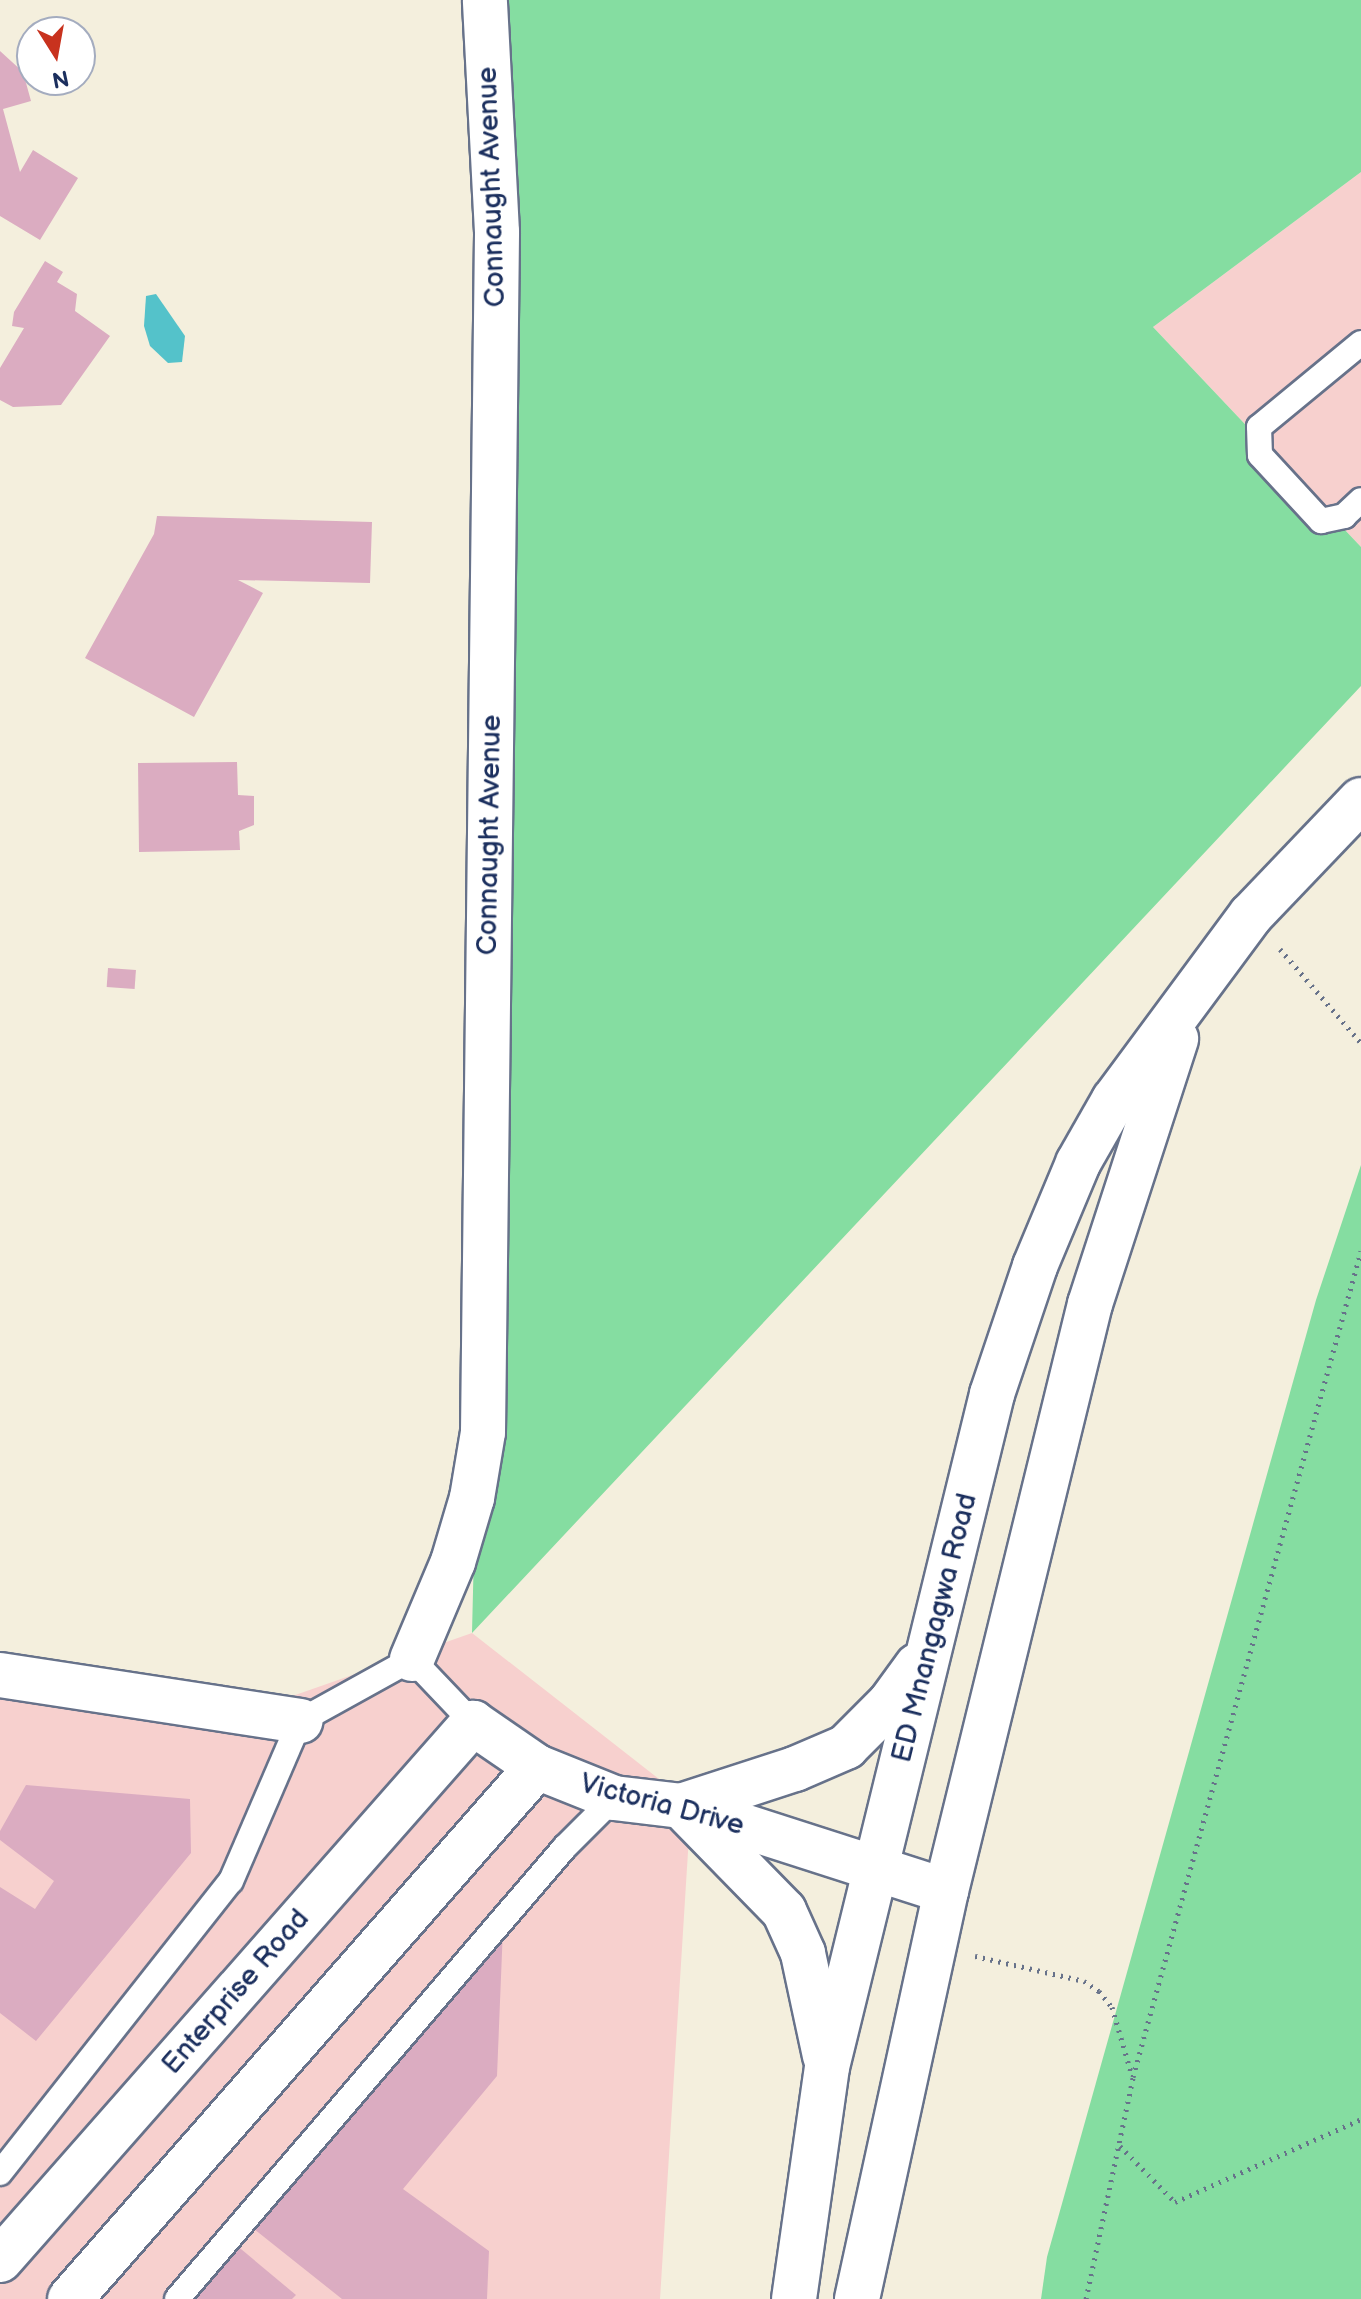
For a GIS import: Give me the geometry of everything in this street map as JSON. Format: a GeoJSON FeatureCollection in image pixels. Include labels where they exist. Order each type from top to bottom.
{"type":"FeatureCollection","features":[{"type":"Feature","properties":{"kind":"main road","name":"Connaught Avenue"},"geometry":{"type":"LineString","coordinates":[[412,1659],[453,1562],[472,1498],[483,1432],[497,232],[485,0]]}},
{"type":"Feature","properties":{"kind":"main road","name":"ED Mnangagwa Road"},"geometry":{"type":"LineString","coordinates":[[794,2299],[827,2067],[992,1394],[1035,1266],[1078,1163],[1114,1100],[1251,915],[1361,800]]}},
{"type":"Feature","properties":{"kind":"main road","name":"ED Mnangagwa Road"},"geometry":{"type":"LineString","coordinates":[[857,2299],[933,1946],[1090,1304],[1190,999]]}},
{"type":"Feature","properties":{"kind":"main road"},"geometry":{"type":"LineString","coordinates":[[827,2067],[803,1953],[784,1911],[681,1806],[795,1769],[846,1747],[890,1703],[928,1651]]}},
{"type":"Feature","properties":{"kind":"main road"},"geometry":{"type":"LineString","coordinates":[[0,1675],[300,1721]]}},
{"type":"Feature","properties":{"kind":"main road","name":"Victoria Drive"},"geometry":{"type":"LineString","coordinates":[[473,1723],[537,1767],[614,1798],[681,1806],[946,1891]]}},
{"type":"Feature","properties":{"kind":"main road","name":"Enterprise Road"},"geometry":{"type":"LineString","coordinates":[[0,2260],[473,1723]]}},
{"type":"Feature","properties":{"kind":"main road"},"geometry":{"type":"LineString","coordinates":[[70,2299],[537,1767]]}},
{"type":"Feature","properties":{"kind":"lane"},"geometry":{"type":"LineString","coordinates":[[1361,343],[1259,427],[1260,455],[1321,521],[1344,516],[1361,500]]}},
{"type":"Feature","properties":{"kind":"lane"},"geometry":{"type":"LineString","coordinates":[[0,2173],[231,1881],[300,1721],[412,1659]]}},
{"type":"Feature","properties":{"kind":"lane","name":"Victoria Drive"},"geometry":{"type":"LineString","coordinates":[[412,1659],[473,1723]]}},
{"type":"Feature","properties":{"kind":"lane"},"geometry":{"type":"LineString","coordinates":[[177,2299],[565,1847],[614,1798]]}},
{"type":"Feature","properties":{"kind":"path"},"geometry":{"type":"LineString","coordinates":[[1251,915],[1361,1043]]}},
{"type":"Feature","properties":{"kind":"path"},"geometry":{"type":"LineString","coordinates":[[1086,2299],[1133,2077],[1361,1251]]}},
{"type":"Feature","properties":{"kind":"path"},"geometry":{"type":"LineString","coordinates":[[933,1946],[1084,1981],[1099,1991],[1112,2007],[1133,2077]]}},
{"type":"Feature","properties":{"kind":"path"},"geometry":{"type":"LineString","coordinates":[[1120,2146],[1175,2202],[1361,2119]]}},
{"type":"Feature","properties":{"kind":"shaded area"},"geometry":{"type":"Polygon","coordinates":[[[1361,172],[1361,547],[1153,327],[1361,172]]]}},
{"type":"Feature","properties":{"kind":"shaded area"},"geometry":{"type":"Polygon","coordinates":[[[472,1633],[691,1804],[660,2299],[0,2299],[0,1685],[244,1713],[472,1633]]]}},
{"type":"Feature","properties":{"kind":"green space"},"geometry":{"type":"Polygon","coordinates":[[[499,0],[1361,0],[1361,172],[1153,327],[1361,547],[1361,686],[472,1633],[500,479],[499,0]]]}},
{"type":"Feature","properties":{"kind":"green space"},"geometry":{"type":"Polygon","coordinates":[[[1361,1165],[1361,2299],[1041,2299],[1047,2257],[1316,1300],[1361,1165]]]}},
{"type":"Feature","properties":{"kind":"water"},"geometry":{"type":"Polygon","coordinates":[[[156,294],[185,336],[182,362],[168,363],[150,346],[144,326],[146,296],[156,294]]]}},
{"type":"Feature","properties":{"kind":"building"},"geometry":{"type":"Polygon","coordinates":[[[0,51],[16,66],[16,96],[30,96],[31,101],[3,109],[20,172],[33,150],[78,178],[40,240],[0,216],[0,51]]]}},
{"type":"Feature","properties":{"kind":"building"},"geometry":{"type":"Polygon","coordinates":[[[45,261],[63,272],[57,282],[77,294],[75,311],[110,336],[61,405],[13,407],[0,400],[0,368],[24,328],[12,326],[14,312],[45,261]]]}},
{"type":"Feature","properties":{"kind":"building"},"geometry":{"type":"Polygon","coordinates":[[[157,516],[372,522],[370,583],[238,580],[263,593],[194,717],[85,658],[154,534],[157,516]]]}},
{"type":"Feature","properties":{"kind":"building"},"geometry":{"type":"Polygon","coordinates":[[[237,762],[238,795],[254,796],[254,825],[239,831],[240,850],[139,852],[138,763],[237,762]]]}},
{"type":"Feature","properties":{"kind":"building"},"geometry":{"type":"Polygon","coordinates":[[[108,968],[136,970],[135,989],[107,987],[108,968]]]}},
{"type":"Feature","properties":{"kind":"building"},"geometry":{"type":"Polygon","coordinates":[[[26,1785],[190,1799],[191,1853],[36,2041],[0,2013],[0,1887],[35,1909],[54,1881],[0,1840],[0,1831],[26,1785]]]}},
{"type":"Feature","properties":{"kind":"building"},"geometry":{"type":"Polygon","coordinates":[[[503,1928],[497,2076],[403,2189],[489,2251],[487,2299],[342,2299],[254,2229],[503,1928]]]}},
{"type":"Feature","properties":{"kind":"building"},"geometry":{"type":"Polygon","coordinates":[[[235,2244],[296,2295],[292,2299],[188,2299],[235,2244]]]}}]}
